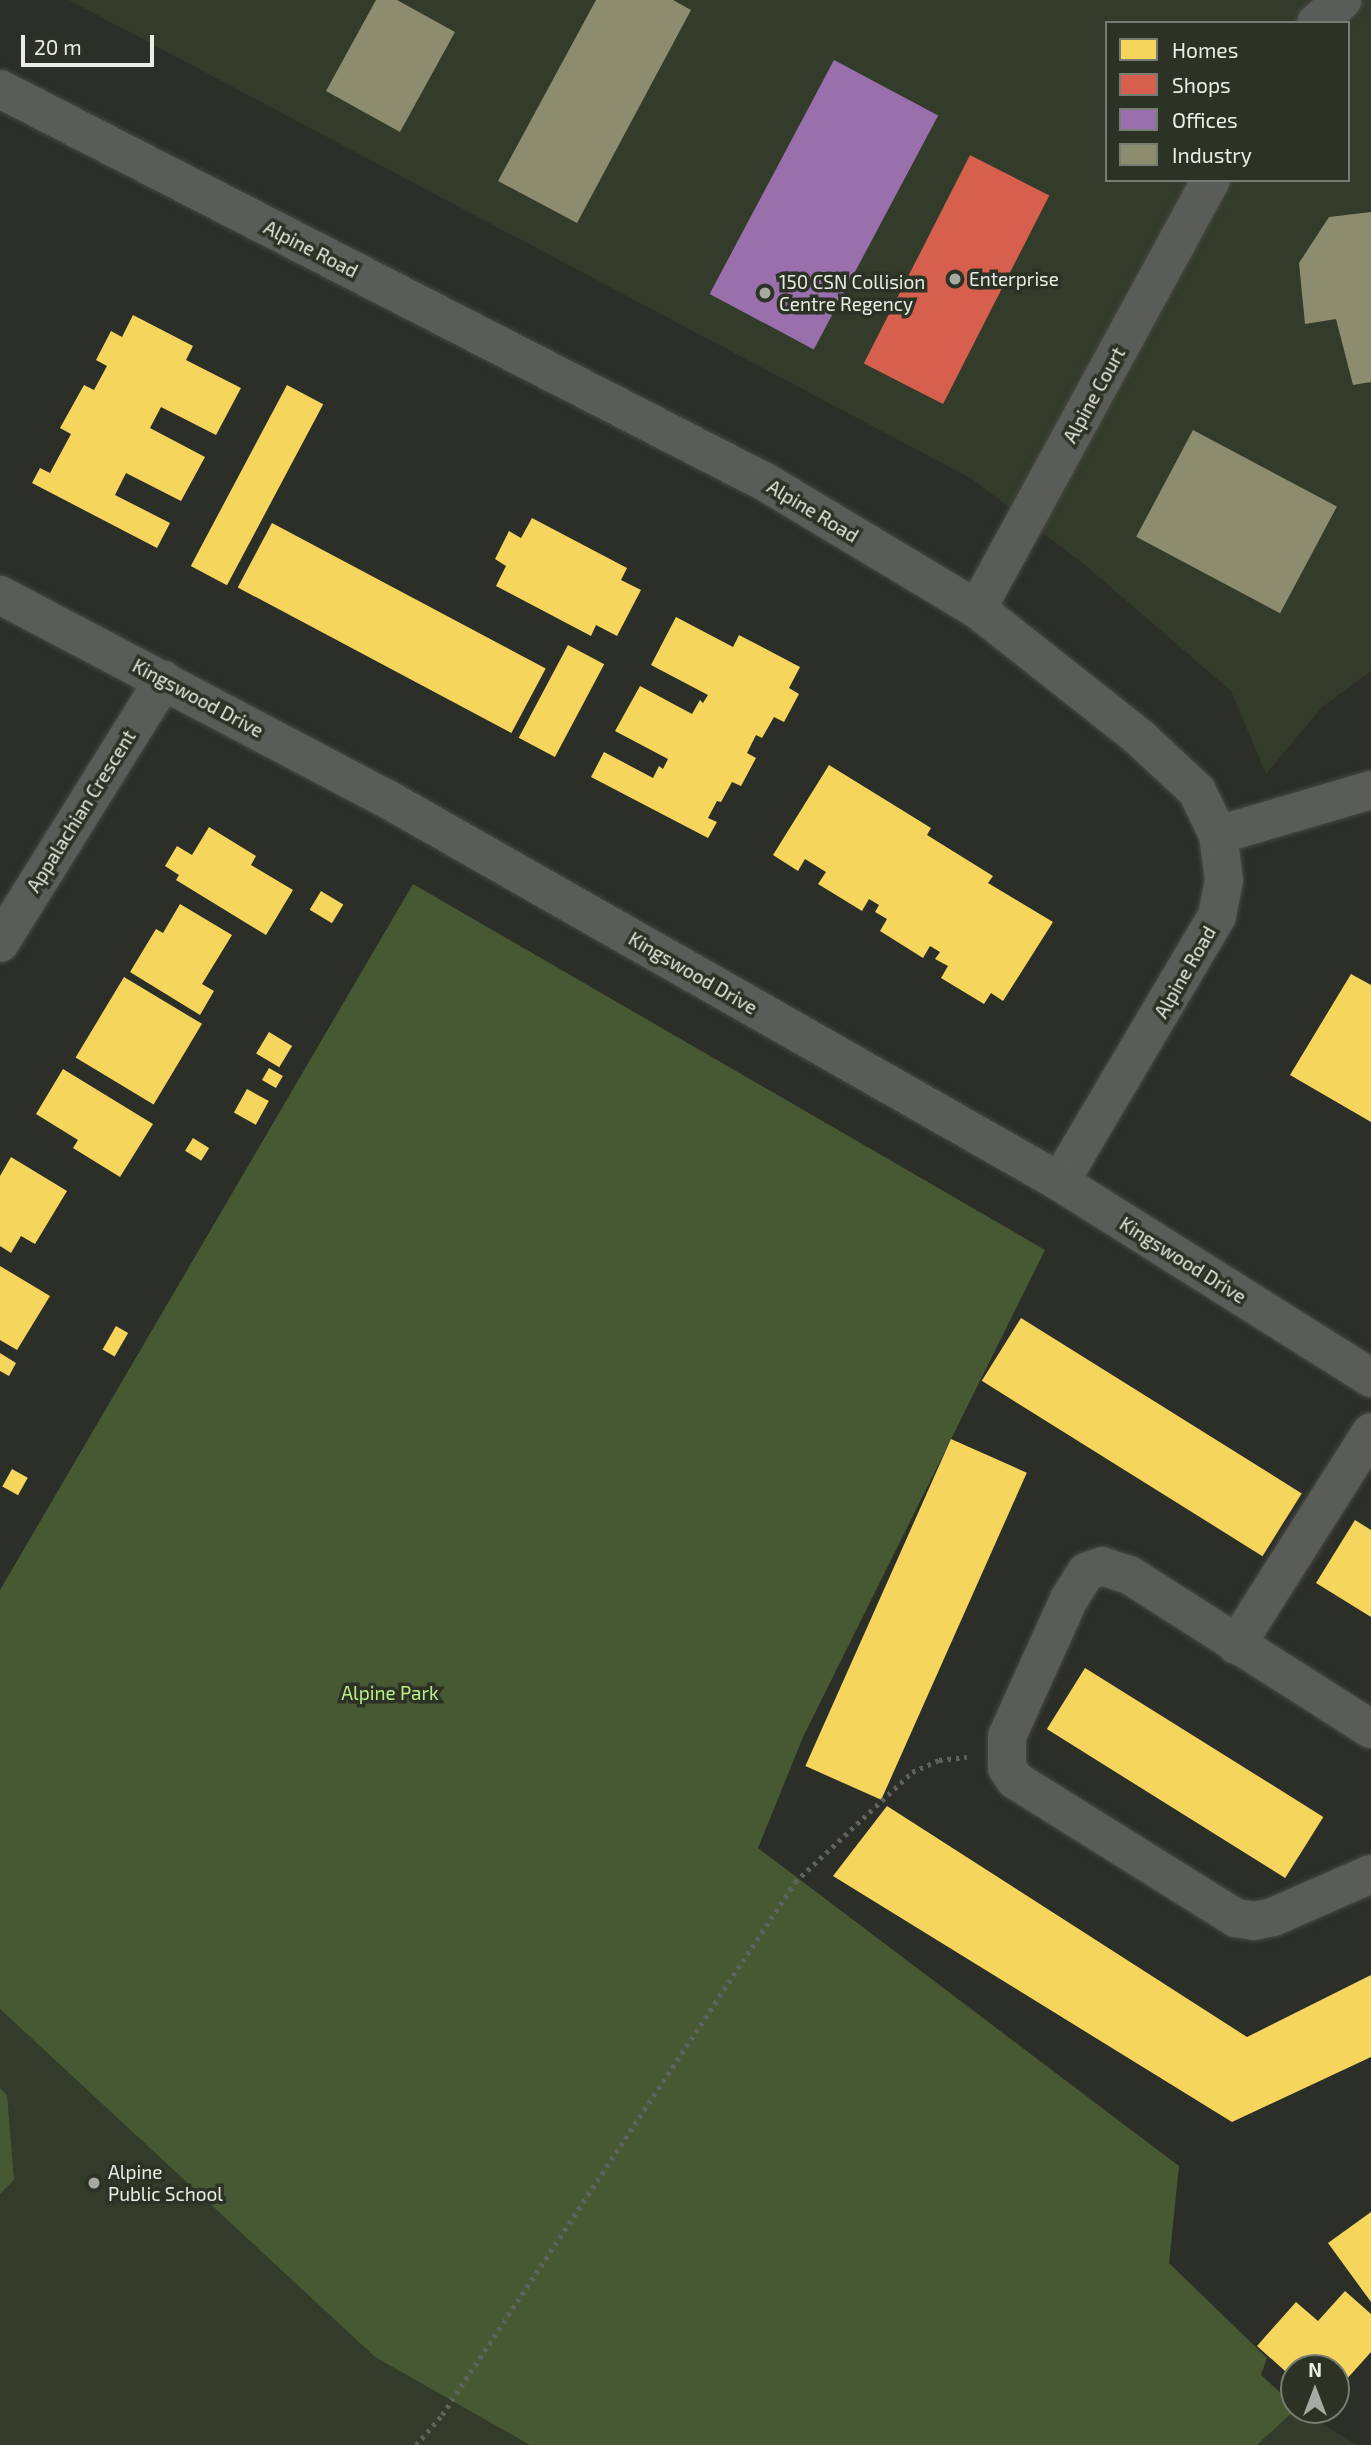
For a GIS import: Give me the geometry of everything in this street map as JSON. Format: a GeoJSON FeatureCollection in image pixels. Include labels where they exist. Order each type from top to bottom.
{"type":"FeatureCollection","features":[{"type":"Feature","properties":{"kind":"street"},"geometry":{"type":"LineString","coordinates":[[1318,21],[1342,0]]}},
{"type":"Feature","properties":{"kind":"street","name":"Alpine Road"},"geometry":{"type":"LineString","coordinates":[[0,89],[767,483],[977,609],[1139,737],[1197,791],[1218,835],[1224,880],[1217,916],[1198,954],[1060,1182]]}},
{"type":"Feature","properties":{"kind":"street","name":"Alpine Court"},"geometry":{"type":"LineString","coordinates":[[977,609],[1210,182]]}},
{"type":"Feature","properties":{"kind":"street","name":"Kingswood Drive"},"geometry":{"type":"LineString","coordinates":[[0,595],[389,800],[1060,1182],[1371,1378]]}},
{"type":"Feature","properties":{"kind":"street","name":"Appalachian Crescent"},"geometry":{"type":"LineString","coordinates":[[0,943],[164,680]]}},
{"type":"Feature","properties":{"kind":"street"},"geometry":{"type":"LineString","coordinates":[[1218,835],[1371,790]]}},
{"type":"Feature","properties":{"kind":"street"},"geometry":{"type":"LineString","coordinates":[[1236,1645],[1371,1432]]}},
{"type":"Feature","properties":{"kind":"street"},"geometry":{"type":"LineString","coordinates":[[1371,1729],[1129,1575],[1102,1566],[1086,1572],[1069,1599],[1007,1736],[1007,1768],[1014,1780],[1236,1918],[1254,1921],[1273,1917],[1371,1874]]}},
{"type":"Feature","properties":{"kind":"path"},"geometry":{"type":"LineString","coordinates":[[416,2445],[442,2416],[794,1882],[912,1772],[939,1760],[1007,1754]]}},
{"type":"Feature","properties":{"kind":"shaded area"},"geometry":{"type":"Polygon","coordinates":[[[69,0],[1371,0],[1371,671],[1322,707],[1266,774],[1231,691],[1085,565],[972,479],[69,0]]]}},
{"type":"Feature","properties":{"kind":"shaded area","name":"Alpine Public School"},"geometry":{"type":"Polygon","coordinates":[[[0,2009],[375,2357],[530,2445],[0,2445],[0,2009]]]}},
{"type":"Feature","properties":{"kind":"shaded area"},"geometry":{"type":"Polygon","coordinates":[[[1280,2424],[1323,2424],[1357,2445],[1257,2445],[1280,2424]]]}},
{"type":"Feature","properties":{"kind":"green space","name":"Alpine Park"},"geometry":{"type":"Polygon","coordinates":[[[413,884],[1045,1250],[803,1737],[758,1848],[1179,2166],[1169,2263],[1267,2358],[1261,2375],[1280,2392],[1280,2424],[1257,2445],[530,2445],[375,2357],[0,2009],[0,1590],[413,884]]]}},
{"type":"Feature","properties":{"kind":"green space"},"geometry":{"type":"Polygon","coordinates":[[[0,2088],[7,2095],[14,2180],[0,2194],[0,2088]]]}},
{"type":"Feature","properties":{"kind":"building: Homes"},"geometry":{"type":"Polygon","coordinates":[[[133,315],[193,346],[186,360],[241,388],[216,435],[161,407],[150,428],[205,457],[181,501],[126,473],[115,495],[170,523],[157,548],[32,483],[40,468],[50,473],[71,434],[60,428],[84,385],[94,390],[107,366],[96,360],[111,331],[122,337],[133,315]]]}},
{"type":"Feature","properties":{"kind":"building: Homes"},"geometry":{"type":"Polygon","coordinates":[[[287,385],[323,404],[227,585],[191,566],[287,385]]]}},
{"type":"Feature","properties":{"kind":"building: Homes"},"geometry":{"type":"Polygon","coordinates":[[[532,518],[627,568],[621,580],[641,590],[617,636],[596,625],[591,636],[496,586],[506,566],[495,559],[509,531],[521,538],[532,518]]]}},
{"type":"Feature","properties":{"kind":"building: Homes"},"geometry":{"type":"Polygon","coordinates":[[[272,523],[546,669],[511,733],[238,587],[272,523]]]}},
{"type":"Feature","properties":{"kind":"building: Homes"},"geometry":{"type":"Polygon","coordinates":[[[676,617],[733,647],[739,635],[800,667],[789,688],[799,694],[784,722],[774,717],[762,738],[756,735],[747,753],[756,758],[741,786],[732,782],[721,802],[717,801],[708,818],[717,822],[708,838],[591,777],[604,752],[653,778],[659,766],[663,769],[668,759],[615,731],[640,686],[692,714],[700,700],[703,703],[708,695],[651,665],[676,617]]]}},
{"type":"Feature","properties":{"kind":"building: Homes"},"geometry":{"type":"Polygon","coordinates":[[[568,645],[604,664],[555,757],[519,738],[568,645]]]}},
{"type":"Feature","properties":{"kind":"building: Homes"},"geometry":{"type":"Polygon","coordinates":[[[829,765],[931,828],[927,835],[993,876],[988,883],[1053,922],[1003,1001],[991,993],[984,1004],[941,978],[948,966],[935,959],[940,952],[930,946],[923,958],[880,931],[887,919],[875,912],[879,905],[869,899],[862,911],[818,884],[826,872],[805,859],[798,871],[773,855],[829,765]]]}},
{"type":"Feature","properties":{"kind":"building: Homes"},"geometry":{"type":"Polygon","coordinates":[[[209,827],[256,856],[251,865],[293,890],[266,935],[176,880],[179,875],[165,866],[177,846],[192,855],[209,827]]]}},
{"type":"Feature","properties":{"kind":"building: Homes"},"geometry":{"type":"Polygon","coordinates":[[[321,891],[343,904],[332,923],[310,910],[321,891]]]}},
{"type":"Feature","properties":{"kind":"building: Homes"},"geometry":{"type":"Polygon","coordinates":[[[180,904],[232,935],[202,984],[214,991],[200,1015],[130,972],[156,929],[163,933],[180,904]]]}},
{"type":"Feature","properties":{"kind":"building: Homes"},"geometry":{"type":"Polygon","coordinates":[[[1351,974],[1371,985],[1371,1122],[1290,1075],[1351,974]]]}},
{"type":"Feature","properties":{"kind":"building: Homes"},"geometry":{"type":"Polygon","coordinates":[[[124,977],[202,1024],[154,1104],[76,1058],[124,977]]]}},
{"type":"Feature","properties":{"kind":"building: Homes"},"geometry":{"type":"Polygon","coordinates":[[[269,1032],[292,1046],[279,1067],[256,1053],[269,1032]]]}},
{"type":"Feature","properties":{"kind":"building: Homes"},"geometry":{"type":"Polygon","coordinates":[[[269,1068],[283,1076],[276,1088],[262,1080],[269,1068]]]}},
{"type":"Feature","properties":{"kind":"building: Homes"},"geometry":{"type":"Polygon","coordinates":[[[63,1069],[153,1124],[120,1177],[73,1148],[78,1140],[36,1114],[63,1069]]]}},
{"type":"Feature","properties":{"kind":"building: Homes"},"geometry":{"type":"Polygon","coordinates":[[[247,1089],[269,1101],[256,1125],[234,1113],[247,1089]]]}},
{"type":"Feature","properties":{"kind":"building: Homes"},"geometry":{"type":"Polygon","coordinates":[[[193,1138],[209,1148],[201,1161],[185,1151],[193,1138]]]}},
{"type":"Feature","properties":{"kind":"building: Homes"},"geometry":{"type":"Polygon","coordinates":[[[11,1157],[67,1191],[35,1244],[21,1236],[11,1253],[0,1246],[0,1176],[11,1157]]]}},
{"type":"Feature","properties":{"kind":"building: Homes"},"geometry":{"type":"Polygon","coordinates":[[[0,1266],[50,1296],[17,1350],[0,1340],[0,1266]]]}},
{"type":"Feature","properties":{"kind":"building: Homes"},"geometry":{"type":"Polygon","coordinates":[[[1021,1318],[1302,1493],[1262,1556],[982,1381],[1021,1318]]]}},
{"type":"Feature","properties":{"kind":"building: Homes"},"geometry":{"type":"Polygon","coordinates":[[[116,1326],[128,1333],[115,1356],[102,1349],[116,1326]]]}},
{"type":"Feature","properties":{"kind":"building: Homes"},"geometry":{"type":"Polygon","coordinates":[[[0,1353],[16,1363],[9,1376],[0,1371],[0,1353]]]}},
{"type":"Feature","properties":{"kind":"building: Homes"},"geometry":{"type":"Polygon","coordinates":[[[951,1439],[1027,1473],[881,1800],[805,1766],[951,1439]]]}},
{"type":"Feature","properties":{"kind":"building: Homes"},"geometry":{"type":"Polygon","coordinates":[[[12,1469],[28,1478],[18,1495],[2,1486],[12,1469]]]}},
{"type":"Feature","properties":{"kind":"building: Homes"},"geometry":{"type":"Polygon","coordinates":[[[1355,1520],[1371,1530],[1371,1617],[1316,1583],[1355,1520]]]}},
{"type":"Feature","properties":{"kind":"building: Homes"},"geometry":{"type":"Polygon","coordinates":[[[1085,1668],[1323,1817],[1285,1878],[1047,1729],[1085,1668]]]}},
{"type":"Feature","properties":{"kind":"building: Homes"},"geometry":{"type":"Polygon","coordinates":[[[887,1806],[1247,2037],[1371,1975],[1371,2057],[1232,2122],[833,1876],[887,1806]]]}},
{"type":"Feature","properties":{"kind":"building: Homes"},"geometry":{"type":"Polygon","coordinates":[[[1371,2212],[1371,2302],[1328,2243],[1371,2212]]]}},
{"type":"Feature","properties":{"kind":"building: Homes"},"geometry":{"type":"Polygon","coordinates":[[[1345,2291],[1371,2314],[1371,2352],[1350,2375],[1350,2354],[1280,2354],[1280,2367],[1257,2346],[1296,2302],[1318,2321],[1345,2291]]]}},
{"type":"Feature","properties":{"kind":"building: Shops","name":"Enterprise"},"geometry":{"type":"Polygon","coordinates":[[[970,155],[1049,195],[943,404],[864,363],[970,155]]]}},
{"type":"Feature","properties":{"kind":"building: Offices"},"geometry":{"type":"Polygon","coordinates":[[[834,60],[938,115],[814,349],[710,294],[834,60]]]}},
{"type":"Feature","properties":{"kind":"building: Industry"},"geometry":{"type":"Polygon","coordinates":[[[376,0],[397,0],[455,32],[400,132],[326,91],[376,0]]]}},
{"type":"Feature","properties":{"kind":"building: Industry"},"geometry":{"type":"Polygon","coordinates":[[[596,0],[673,0],[691,10],[577,223],[498,181],[596,0]]]}},
{"type":"Feature","properties":{"kind":"building: Industry"},"geometry":{"type":"Polygon","coordinates":[[[1371,212],[1371,382],[1353,385],[1336,319],[1305,324],[1299,263],[1329,217],[1371,212]]]}},
{"type":"Feature","properties":{"kind":"building: Industry"},"geometry":{"type":"Polygon","coordinates":[[[1193,430],[1337,507],[1280,613],[1136,537],[1193,430]]]}},
{"type":"Feature","properties":{"kind":"place","name":"Enterprise"},"geometry":{"type":"Point","coordinates":[955,279]}},
{"type":"Feature","properties":{"kind":"place","name":"150 CSN Collision Centre Regency"},"geometry":{"type":"Point","coordinates":[765,293]}},
{"type":"Feature","properties":{"kind":"place","name":"Alpine Public School"},"geometry":{"type":"Point","coordinates":[94,2183]}}]}
